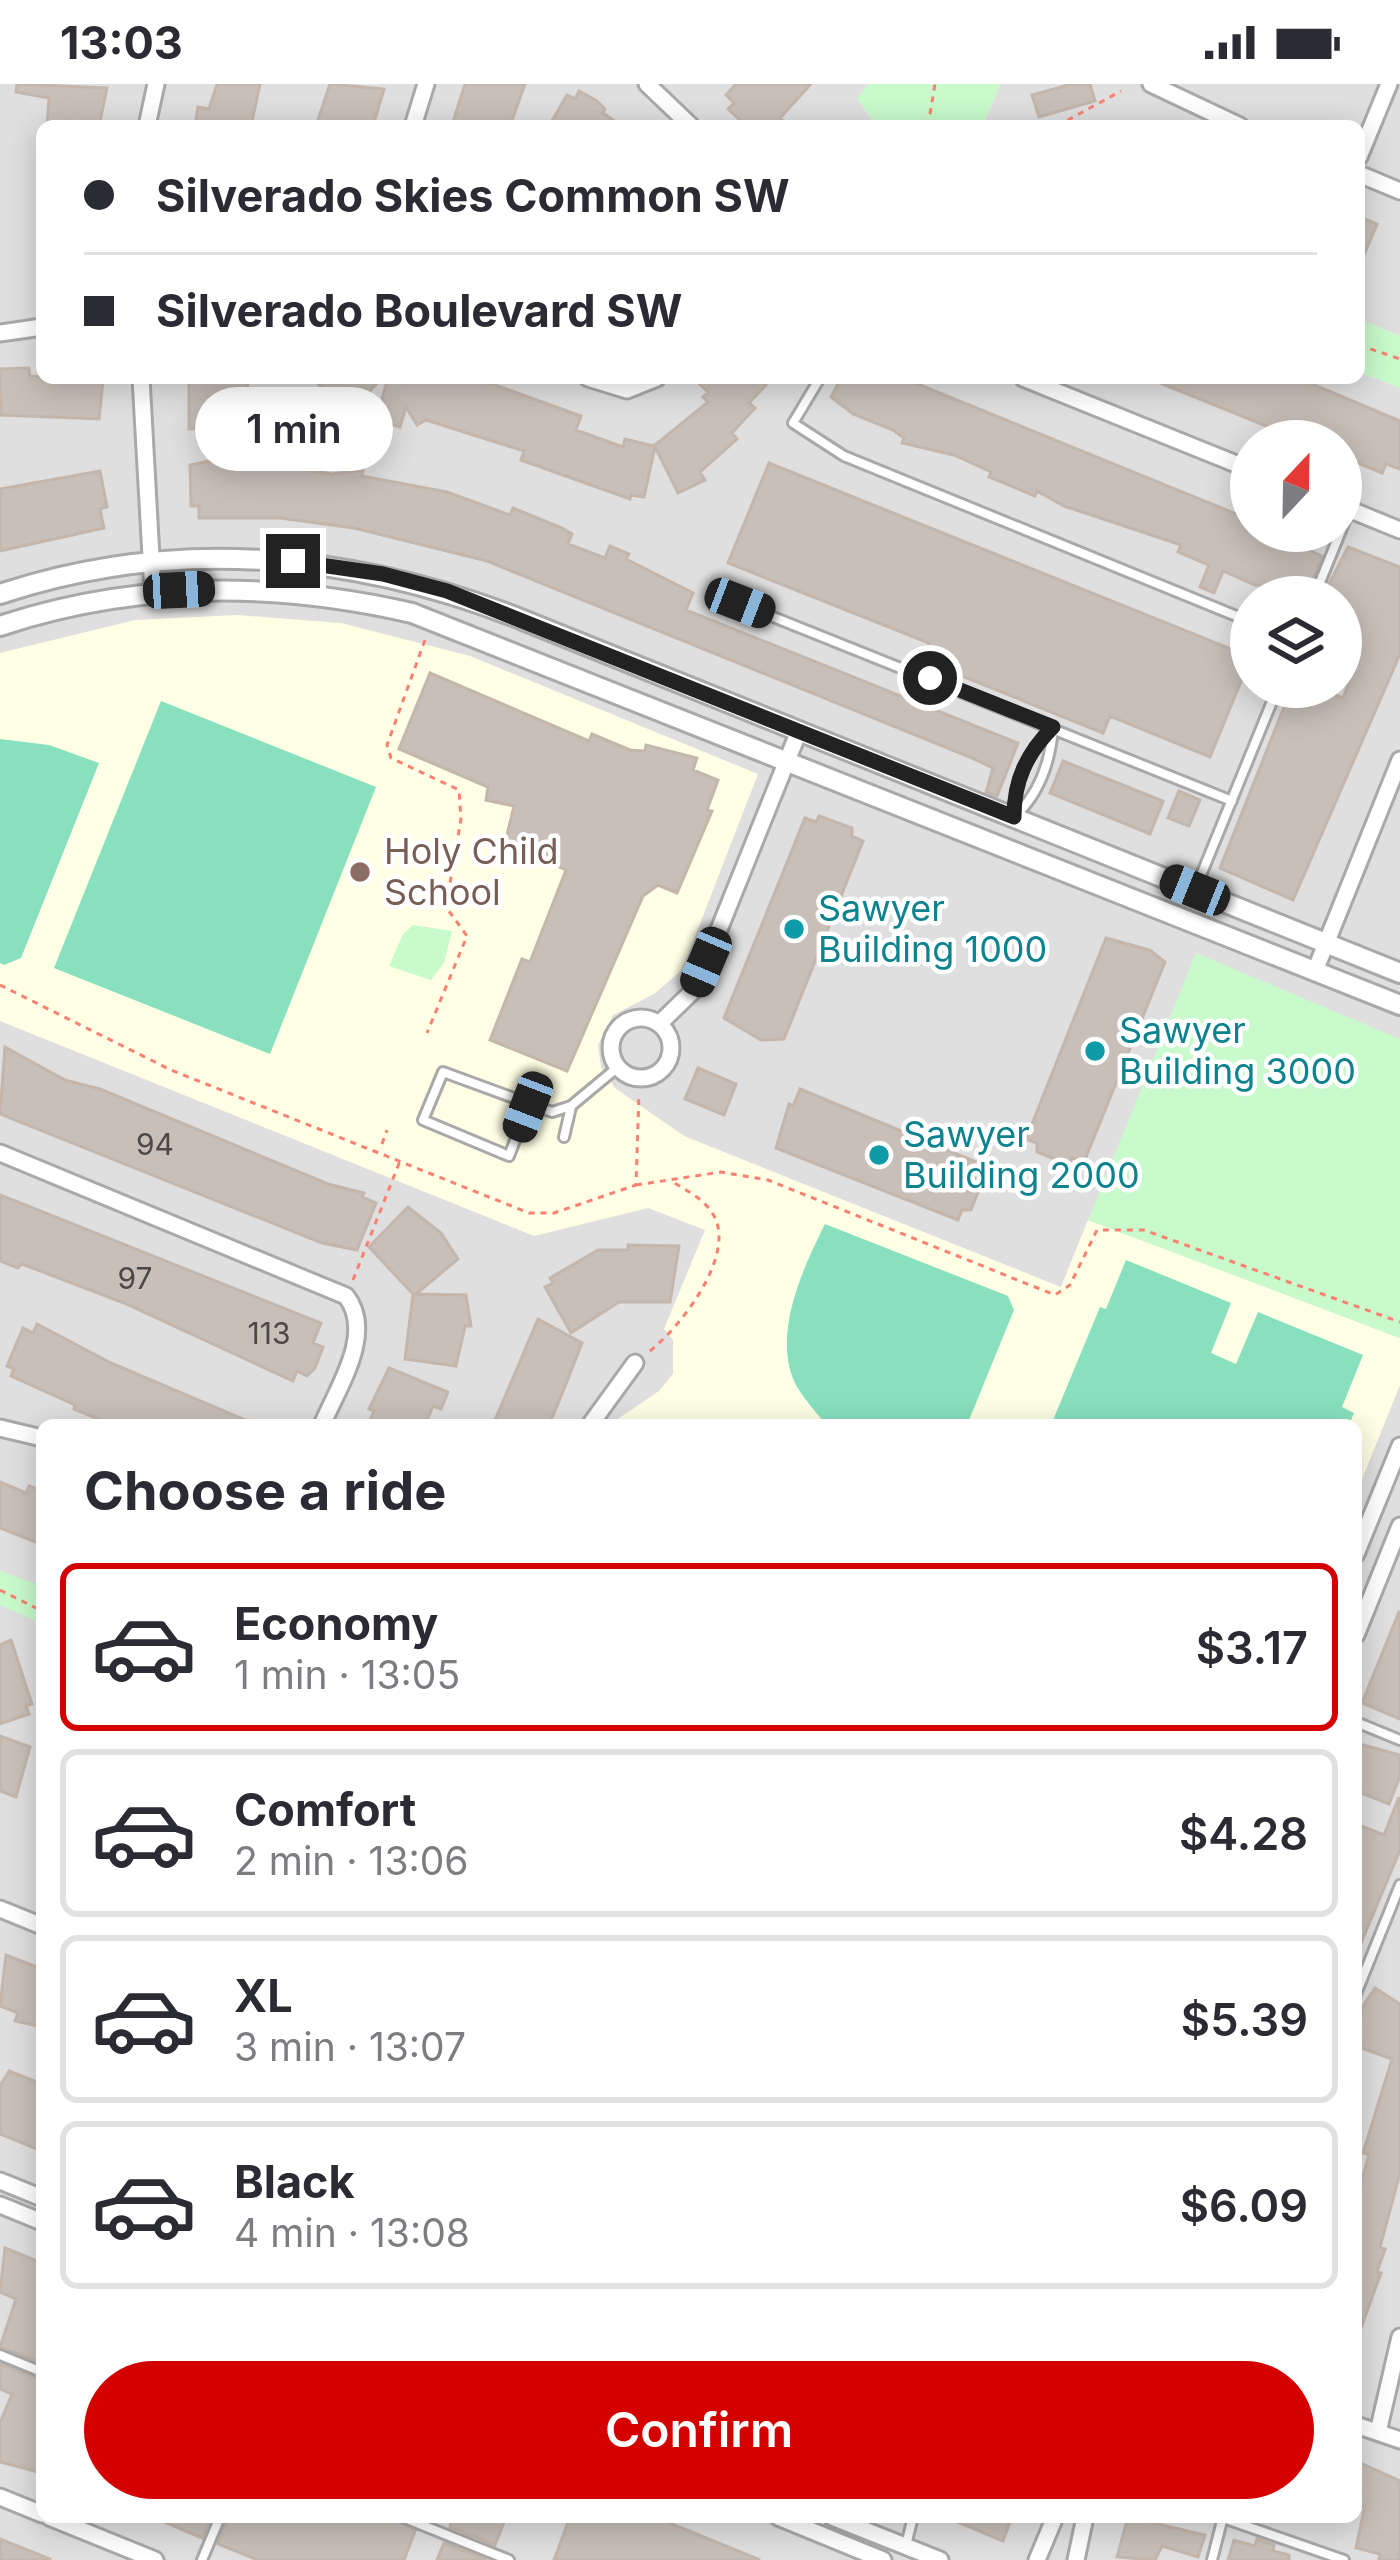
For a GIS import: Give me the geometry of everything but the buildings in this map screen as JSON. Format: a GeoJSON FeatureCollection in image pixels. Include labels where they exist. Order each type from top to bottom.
{"type":"FeatureCollection","features":[{"type":"Feature","properties":{"kind":"street"},"geometry":{"type":"LineString","coordinates":[[148,120],[156,84]]}},
{"type":"Feature","properties":{"kind":"street"},"geometry":{"type":"LineString","coordinates":[[415,120],[426,84]]}},
{"type":"Feature","properties":{"kind":"street"},"geometry":{"type":"LineString","coordinates":[[647,84],[685,120]]}},
{"type":"Feature","properties":{"kind":"street"},"geometry":{"type":"LineString","coordinates":[[664,99],[680,84]]}},
{"type":"Feature","properties":{"kind":"street"},"geometry":{"type":"LineString","coordinates":[[1151,84],[1227,120]]}},
{"type":"Feature","properties":{"kind":"street"},"geometry":{"type":"LineString","coordinates":[[1365,143],[1389,84]]}},
{"type":"Feature","properties":{"kind":"street"},"geometry":{"type":"LineString","coordinates":[[1365,176],[1400,190]]}},
{"type":"Feature","properties":{"kind":"street"},"geometry":{"type":"LineString","coordinates":[[0,333],[36,328]]}},
{"type":"Feature","properties":{"kind":"street"},"geometry":{"type":"LineString","coordinates":[[141,384],[153,592]]}},
{"type":"Feature","properties":{"kind":"street"},"geometry":{"type":"LineString","coordinates":[[608,384],[627,390],[642,384]]}},
{"type":"Feature","properties":{"kind":"street"},"geometry":{"type":"LineString","coordinates":[[1038,384],[1230,462]]}},
{"type":"Feature","properties":{"kind":"street"},"geometry":{"type":"LineString","coordinates":[[1362,515],[1400,530]]}},
{"type":"Feature","properties":{"kind":"street"},"geometry":{"type":"LineString","coordinates":[[0,594],[82,572],[151,561],[265,559],[416,582],[800,730],[1400,973]]}},
{"type":"Feature","properties":{"kind":"street"},"geometry":{"type":"LineString","coordinates":[[0,626],[153,592],[274,590],[412,613],[1400,1005]]}},
{"type":"Feature","properties":{"kind":"street"},"geometry":{"type":"LineString","coordinates":[[658,1024],[694,989],[800,730]]}},
{"type":"Feature","properties":{"kind":"street"},"geometry":{"type":"LineString","coordinates":[[1315,971],[1400,760]]}},
{"type":"Feature","properties":{"kind":"street"},"geometry":{"type":"LineString","coordinates":[[1002,845],[1014,817]]}},
{"type":"Feature","properties":{"kind":"street"},"geometry":{"type":"LineString","coordinates":[[640,1018],[658,1024],[670,1040],[664,1067],[638,1078],[618,1067],[612,1042],[621,1025],[640,1018]]}},
{"type":"Feature","properties":{"kind":"street"},"geometry":{"type":"LineString","coordinates":[[0,1153],[346,1296],[359,1317],[358,1336],[324,1419]]}},
{"type":"Feature","properties":{"kind":"street"},"geometry":{"type":"LineString","coordinates":[[594,1419],[635,1363]]}},
{"type":"Feature","properties":{"kind":"street"},"geometry":{"type":"LineString","coordinates":[[0,1427],[36,1436]]}},
{"type":"Feature","properties":{"kind":"street"},"geometry":{"type":"LineString","coordinates":[[1362,1539],[1400,1446]]}},
{"type":"Feature","properties":{"kind":"street"},"geometry":{"type":"LineString","coordinates":[[1362,1620],[1400,1526]]}},
{"type":"Feature","properties":{"kind":"street"},"geometry":{"type":"LineString","coordinates":[[0,1909],[36,1924]]}},
{"type":"Feature","properties":{"kind":"street"},"geometry":{"type":"LineString","coordinates":[[0,2181],[36,2196]]}},
{"type":"Feature","properties":{"kind":"street"},"geometry":{"type":"LineString","coordinates":[[0,2205],[36,2220]]}},
{"type":"Feature","properties":{"kind":"street"},"geometry":{"type":"LineString","coordinates":[[1378,2432],[1400,2338]]}},
{"type":"Feature","properties":{"kind":"street"},"geometry":{"type":"LineString","coordinates":[[1362,2427],[1400,2440]]}},
{"type":"Feature","properties":{"kind":"street"},"geometry":{"type":"LineString","coordinates":[[0,2498],[36,2512]]}},
{"type":"Feature","properties":{"kind":"street"},"geometry":{"type":"LineString","coordinates":[[62,2523],[155,2560]]}},
{"type":"Feature","properties":{"kind":"street"},"geometry":{"type":"LineString","coordinates":[[795,2523],[884,2560]]}},
{"type":"Feature","properties":{"kind":"street"},"geometry":{"type":"LineString","coordinates":[[847,2523],[940,2560]]}},
{"type":"Feature","properties":{"kind":"street"},"geometry":{"type":"LineString","coordinates":[[1037,2560],[1052,2523]]}},
{"type":"Feature","properties":{"kind":"street"},"geometry":{"type":"LineString","coordinates":[[1077,2555],[1084,2523]]}},
{"type":"Feature","properties":{"kind":"lane"},"geometry":{"type":"LineString","coordinates":[[816,384],[793,423],[844,457],[1230,613]]}},
{"type":"Feature","properties":{"kind":"lane"},"geometry":{"type":"LineString","coordinates":[[716,594],[1232,801]]}},
{"type":"Feature","properties":{"kind":"lane"},"geometry":{"type":"LineString","coordinates":[[1195,890],[1270,708]]}},
{"type":"Feature","properties":{"kind":"lane"},"geometry":{"type":"LineString","coordinates":[[1014,817],[1014,794],[1030,750],[1053,727]]}},
{"type":"Feature","properties":{"kind":"lane"},"geometry":{"type":"LineString","coordinates":[[1014,817],[1038,786],[1051,757],[1053,727]]}},
{"type":"Feature","properties":{"kind":"lane"},"geometry":{"type":"LineString","coordinates":[[528,1107],[509,1156],[423,1120],[443,1072],[552,1112],[572,1106],[618,1067]]}},
{"type":"Feature","properties":{"kind":"lane"},"geometry":{"type":"LineString","coordinates":[[564,1137],[572,1106]]}},
{"type":"Feature","properties":{"kind":"lane"},"geometry":{"type":"LineString","coordinates":[[1362,1724],[1400,1740]]}},
{"type":"Feature","properties":{"kind":"lane"},"geometry":{"type":"LineString","coordinates":[[1362,1979],[1400,1885]]}},
{"type":"Feature","properties":{"kind":"lane"},"geometry":{"type":"LineString","coordinates":[[0,2355],[36,2370]]}},
{"type":"Feature","properties":{"kind":"lane"},"geometry":{"type":"LineString","coordinates":[[202,2560],[217,2523]]}},
{"type":"Feature","properties":{"kind":"lane"},"geometry":{"type":"LineString","coordinates":[[417,2523],[509,2560]]}},
{"type":"Feature","properties":{"kind":"lane"},"geometry":{"type":"LineString","coordinates":[[906,2547],[912,2523]]}},
{"type":"Feature","properties":{"kind":"lane"},"geometry":{"type":"LineString","coordinates":[[1212,2560],[1221,2523]]}},
{"type":"Feature","properties":{"kind":"lane"},"geometry":{"type":"LineString","coordinates":[[1240,2523],[1344,2560]]}},
{"type":"Feature","properties":{"kind":"path"},"geometry":{"type":"LineString","coordinates":[[929,120],[935,84]]}},
{"type":"Feature","properties":{"kind":"path"},"geometry":{"type":"LineString","coordinates":[[1068,120],[1121,91]]}},
{"type":"Feature","properties":{"kind":"path"},"geometry":{"type":"LineString","coordinates":[[1365,347],[1400,358]]}},
{"type":"Feature","properties":{"kind":"path"},"geometry":{"type":"LineString","coordinates":[[426,638],[387,745],[391,758],[459,790],[461,819],[446,907],[466,936],[427,1034]]}},
{"type":"Feature","properties":{"kind":"path"},"geometry":{"type":"LineString","coordinates":[[0,985],[171,1070],[530,1213],[554,1213],[636,1185],[721,1172],[767,1180],[1054,1295],[1070,1285],[1097,1230],[1144,1230],[1400,1322]]}},
{"type":"Feature","properties":{"kind":"path"},"geometry":{"type":"LineString","coordinates":[[636,1185],[639,1094]]}},
{"type":"Feature","properties":{"kind":"path"},"geometry":{"type":"LineString","coordinates":[[382,1144],[387,1130]]}},
{"type":"Feature","properties":{"kind":"path"},"geometry":{"type":"LineString","coordinates":[[356,1271],[401,1159]]}},
{"type":"Feature","properties":{"kind":"path"},"geometry":{"type":"LineString","coordinates":[[635,1363],[667,1337],[696,1300],[719,1239],[711,1211],[671,1181]]}},
{"type":"Feature","properties":{"kind":"path"},"geometry":{"type":"LineString","coordinates":[[0,1590],[36,1608]]}},
{"type":"Feature","properties":{"kind":"shaded area"},"geometry":{"type":"Polygon","coordinates":[[[0,84],[869,84],[857,99],[873,120],[36,120],[36,384],[1365,384],[1365,374],[1400,388],[1400,2560],[0,2560],[0,84]]]}},
{"type":"Feature","properties":{"kind":"shaded area"},"geometry":{"type":"Polygon","coordinates":[[[1000,84],[1400,84],[1400,336],[1365,321],[1365,120],[985,120],[1000,84]]]}},
{"type":"Feature","properties":{"kind":"shaded area","name":"Holy Child School"},"geometry":{"type":"Polygon","coordinates":[[[237,615],[341,623],[470,656],[758,774],[682,970],[654,994],[613,1015],[598,1045],[601,1067],[615,1088],[684,1136],[1061,1287],[1088,1220],[1400,1338],[1400,1385],[1362,1479],[1362,1419],[618,1419],[659,1391],[673,1374],[673,1340],[664,1329],[705,1230],[648,1208],[534,1236],[0,1021],[0,653],[135,620],[237,615]]]}},
{"type":"Feature","properties":{"kind":"green space"},"geometry":{"type":"Polygon","coordinates":[[[869,84],[1000,84],[985,120],[873,120],[857,98],[869,84]]]}},
{"type":"Feature","properties":{"kind":"green space"},"geometry":{"type":"Polygon","coordinates":[[[1365,321],[1400,336],[1400,388],[1365,374],[1365,321]]]}},
{"type":"Feature","properties":{"kind":"green space"},"geometry":{"type":"Polygon","coordinates":[[[161,701],[376,787],[270,1054],[54,968],[161,701]]]}},
{"type":"Feature","properties":{"kind":"green space"},"geometry":{"type":"Polygon","coordinates":[[[0,739],[49,745],[99,763],[21,958],[4,965],[0,963],[0,739]]]}},
{"type":"Feature","properties":{"kind":"green space"},"geometry":{"type":"Polygon","coordinates":[[[413,925],[452,931],[444,963],[431,980],[389,966],[403,934],[413,925]]]}},
{"type":"Feature","properties":{"kind":"green space"},"geometry":{"type":"Polygon","coordinates":[[[1196,953],[1400,1039],[1400,1338],[1088,1220],[1196,953]]]}},
{"type":"Feature","properties":{"kind":"green space"},"geometry":{"type":"Polygon","coordinates":[[[825,1224],[1008,1296],[1014,1310],[969,1419],[821,1419],[797,1387],[787,1347],[793,1304],[825,1224]]]}},
{"type":"Feature","properties":{"kind":"green space"},"geometry":{"type":"Polygon","coordinates":[[[1126,1260],[1231,1303],[1211,1353],[1236,1364],[1258,1312],[1363,1355],[1342,1407],[1354,1413],[1352,1419],[1053,1419],[1100,1307],[1106,1309],[1126,1260]]]}},
{"type":"Feature","properties":{"kind":"green space"},"geometry":{"type":"Polygon","coordinates":[[[0,1571],[36,1584],[36,1621],[0,1605],[0,1571]]]}},
{"type":"Feature","properties":{"kind":"place","name":"Holy Child School"},"geometry":{"type":"Point","coordinates":[360,872]}},
{"type":"Feature","properties":{"kind":"place","name":"Sawyer Building 1000"},"geometry":{"type":"Point","coordinates":[794,929]}},
{"type":"Feature","properties":{"kind":"place","name":"Sawyer Building 3000"},"geometry":{"type":"Point","coordinates":[1095,1051]}},
{"type":"Feature","properties":{"kind":"place","name":"Sawyer Building 2000"},"geometry":{"type":"Point","coordinates":[879,1155]}},
{"type":"Feature","properties":{"kind":"route"},"geometry":{"type":"LineString","coordinates":[[293,561],[383,574],[487,605],[1014,817],[1014,794],[1030,750],[1053,727],[930,678]]}}]}
